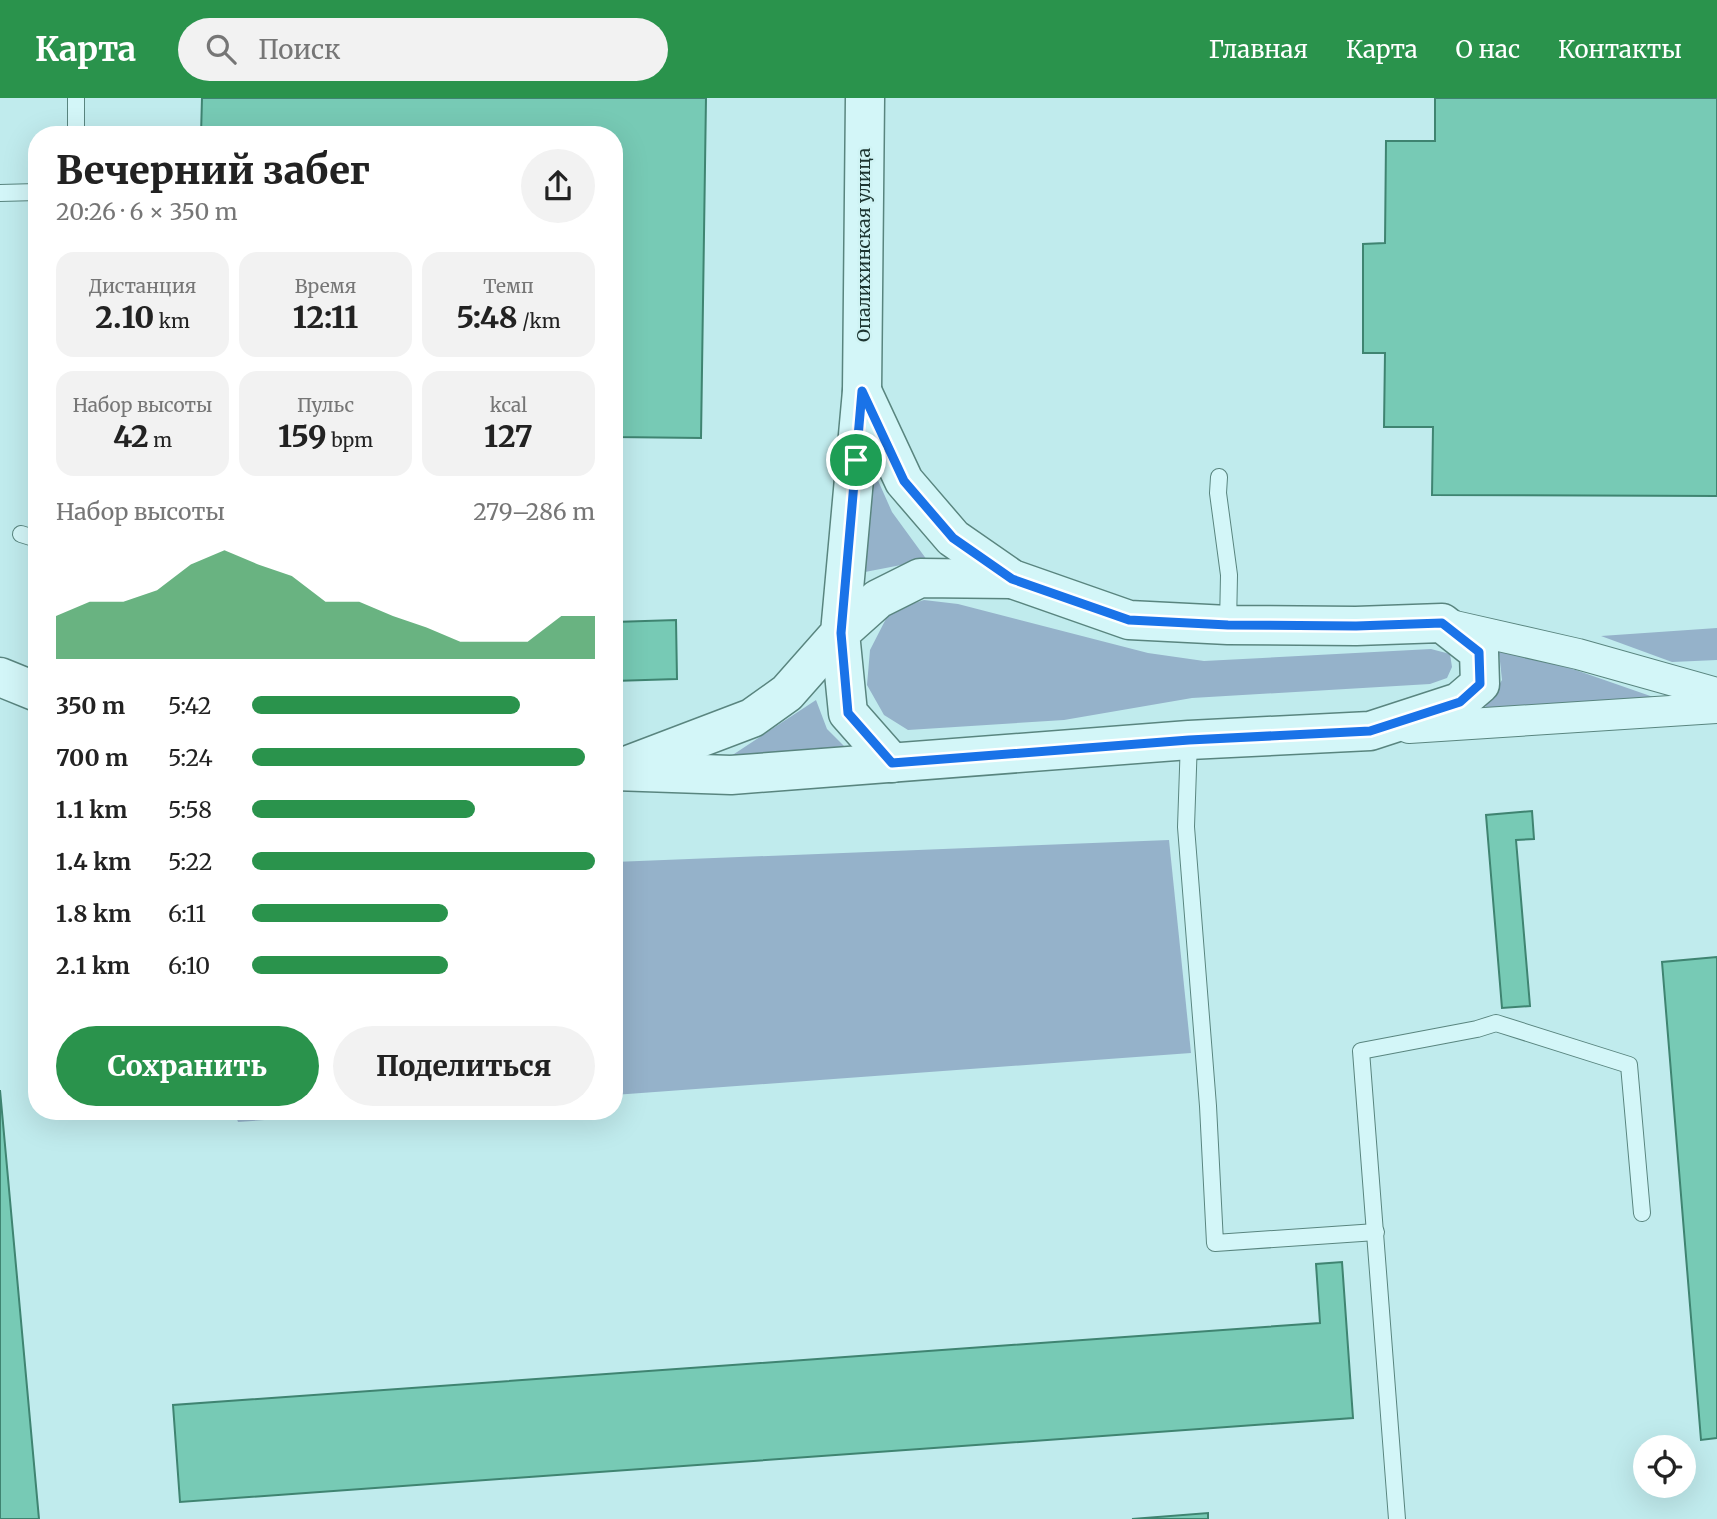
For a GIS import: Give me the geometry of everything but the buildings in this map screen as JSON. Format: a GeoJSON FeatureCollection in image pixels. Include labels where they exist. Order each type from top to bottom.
{"type":"FeatureCollection","features":[{"type":"Feature","properties":{"kind":"street","name":"Опалихинская улица"},"geometry":{"type":"LineString","coordinates":[[865,98],[862,391],[841,633],[848,713],[892,763]]}},
{"type":"Feature","properties":{"kind":"street"},"geometry":{"type":"LineString","coordinates":[[862,391],[904,481],[953,538],[1012,579],[1129,620],[1228,625],[1356,626],[1442,623],[1578,654],[1717,693]]}},
{"type":"Feature","properties":{"kind":"street"},"geometry":{"type":"LineString","coordinates":[[623,768],[752,718],[787,693],[841,633],[878,598],[919,578],[1012,579]]}},
{"type":"Feature","properties":{"kind":"street"},"geometry":{"type":"LineString","coordinates":[[1370,731],[1460,702],[1480,684],[1479,652],[1442,623]]}},
{"type":"Feature","properties":{"kind":"street"},"geometry":{"type":"LineString","coordinates":[[0,677],[28,688]]}},
{"type":"Feature","properties":{"kind":"street"},"geometry":{"type":"LineString","coordinates":[[623,771],[731,775],[1189,740],[1717,708]]}},
{"type":"Feature","properties":{"kind":"lane"},"geometry":{"type":"LineString","coordinates":[[76,98],[76,126]]}},
{"type":"Feature","properties":{"kind":"lane"},"geometry":{"type":"LineString","coordinates":[[0,193],[28,192]]}},
{"type":"Feature","properties":{"kind":"lane"},"geometry":{"type":"LineString","coordinates":[[1219,477],[1218,493],[1230,575],[1228,625]]}},
{"type":"Feature","properties":{"kind":"lane"},"geometry":{"type":"LineString","coordinates":[[21,534],[28,537]]}},
{"type":"Feature","properties":{"kind":"lane"},"geometry":{"type":"LineString","coordinates":[[1189,740],[1186,827],[1208,1105],[1215,1243],[1377,1232]]}},
{"type":"Feature","properties":{"kind":"lane"},"geometry":{"type":"LineString","coordinates":[[1397,1519],[1361,1051],[1496,1023],[1629,1065],[1642,1213]]}},
{"type":"Feature","properties":{"kind":"shaded area"},"geometry":{"type":"Polygon","coordinates":[[[872,467],[892,512],[927,560],[865,572],[872,467]]]}},
{"type":"Feature","properties":{"kind":"shaded area"},"geometry":{"type":"Polygon","coordinates":[[[924,600],[958,604],[1148,653],[1204,661],[1431,649],[1450,654],[1452,667],[1447,678],[1430,684],[1192,698],[1064,720],[908,730],[884,715],[867,685],[870,650],[890,611],[924,600]]]}},
{"type":"Feature","properties":{"kind":"shaded area"},"geometry":{"type":"Polygon","coordinates":[[[1717,628],[1717,660],[1672,662],[1601,636],[1717,628]]]}},
{"type":"Feature","properties":{"kind":"shaded area"},"geometry":{"type":"Polygon","coordinates":[[[1498,643],[1659,699],[1482,712],[1502,680],[1498,643]]]}},
{"type":"Feature","properties":{"kind":"shaded area"},"geometry":{"type":"Polygon","coordinates":[[[816,700],[827,729],[852,754],[728,758],[816,700]]]}},
{"type":"Feature","properties":{"kind":"shaded area"},"geometry":{"type":"Polygon","coordinates":[[[1169,840],[1191,1053],[623,1094],[623,862],[1169,840]]]}},
{"type":"Feature","properties":{"kind":"route"},"geometry":{"type":"LineString","coordinates":[[862,391],[904,481],[953,538],[1012,579],[1129,620],[1228,625],[1356,626],[1442,623],[1479,652],[1480,684],[1460,702],[1370,731],[1189,740],[892,763],[848,713],[841,633],[856,460],[862,391]]}}]}
